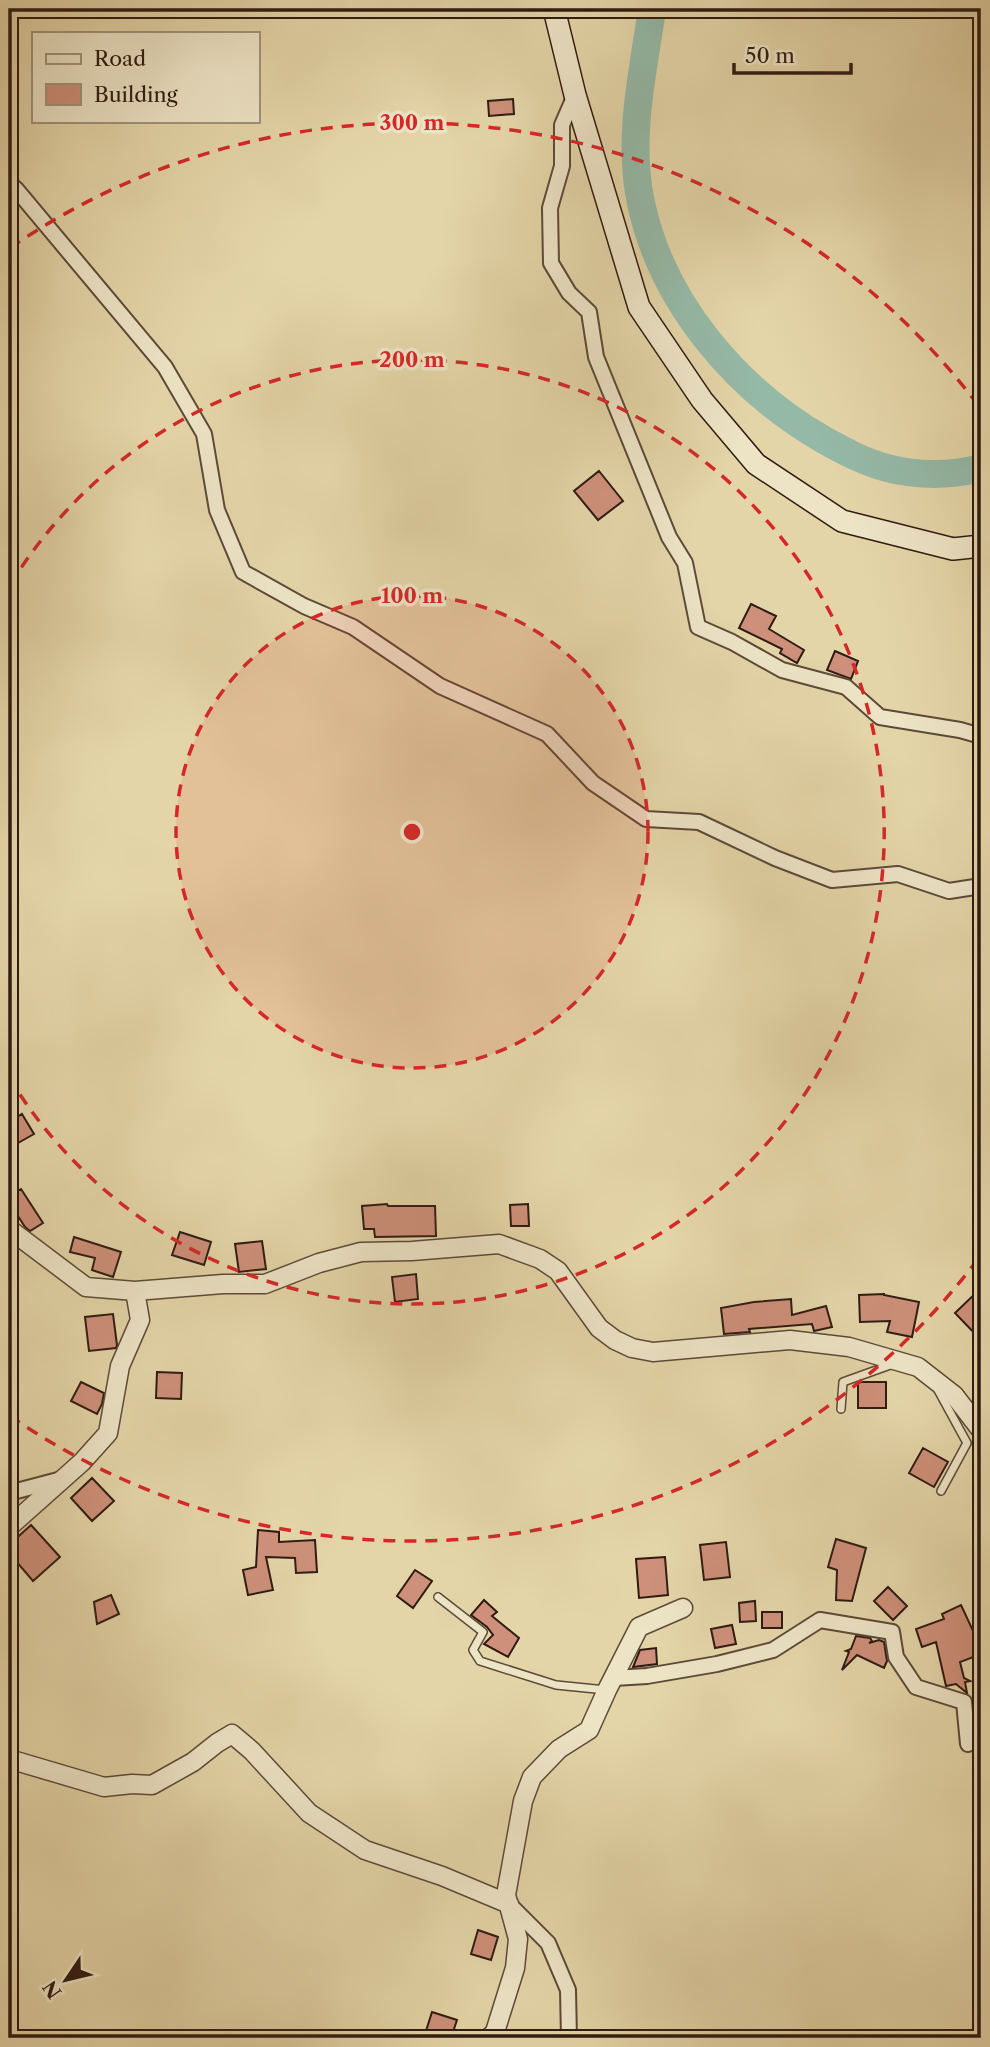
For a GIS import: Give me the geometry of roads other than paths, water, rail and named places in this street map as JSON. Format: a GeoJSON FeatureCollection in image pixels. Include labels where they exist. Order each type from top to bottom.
{"type":"FeatureCollection","features":[{"type":"Feature","properties":{"kind":"main road"},"geometry":{"type":"LineString","coordinates":[[554,9],[575,95],[639,307],[702,400],[756,464],[842,520],[953,548],[981,546]]}},
{"type":"Feature","properties":{"kind":"street"},"geometry":{"type":"LineString","coordinates":[[575,95],[562,125],[562,166],[550,208],[551,263],[569,293],[589,312],[596,357],[669,537],[685,563],[698,627],[732,642],[782,670],[846,687],[880,717],[981,736]]}},
{"type":"Feature","properties":{"kind":"street"},"geometry":{"type":"LineString","coordinates":[[9,183],[16,188],[165,368],[204,434],[217,510],[243,572],[304,606],[354,627],[440,686],[547,734],[593,783],[646,819],[699,822],[775,858],[832,880],[898,874],[949,891],[981,886]]}},
{"type":"Feature","properties":{"kind":"street"},"geometry":{"type":"LineString","coordinates":[[9,1229],[86,1287],[135,1291],[223,1284],[265,1284],[319,1263],[361,1252],[499,1244],[540,1259],[558,1271],[599,1328],[632,1348],[653,1352],[790,1340],[849,1347],[918,1367],[954,1395],[981,1430]]}},
{"type":"Feature","properties":{"kind":"street"},"geometry":{"type":"LineString","coordinates":[[9,1527],[82,1462],[108,1433],[120,1366],[140,1320],[135,1291]]}},
{"type":"Feature","properties":{"kind":"street"},"geometry":{"type":"LineString","coordinates":[[9,1493],[63,1479]]}},
{"type":"Feature","properties":{"kind":"street"},"geometry":{"type":"LineString","coordinates":[[489,2038],[495,2032],[515,1969],[518,1940],[506,1895],[520,1815],[531,1777],[559,1749],[589,1730],[639,1627],[682,1608]]}},
{"type":"Feature","properties":{"kind":"street"},"geometry":{"type":"LineString","coordinates":[[610,1684],[717,1664],[773,1650],[820,1620],[892,1632],[896,1657],[916,1687],[964,1702],[968,1744]]}},
{"type":"Feature","properties":{"kind":"street"},"geometry":{"type":"LineString","coordinates":[[9,1759],[104,1787],[152,1785],[193,1762],[232,1734],[252,1751],[309,1813],[365,1850],[442,1876],[509,1904],[548,1943],[568,1990],[569,2038]]}},
{"type":"Feature","properties":{"kind":"lane"},"geometry":{"type":"LineString","coordinates":[[841,1409],[842,1382],[900,1362]]}},
{"type":"Feature","properties":{"kind":"lane"},"geometry":{"type":"LineString","coordinates":[[932,1378],[967,1443],[941,1491]]}},
{"type":"Feature","properties":{"kind":"lane"},"geometry":{"type":"LineString","coordinates":[[438,1597],[483,1632],[473,1650],[480,1661],[556,1685],[610,1684]]}},
{"type":"Feature","properties":{"kind":"waterway"},"geometry":{"type":"LineString","coordinates":[[652,9],[638,106],[637,179],[651,240],[685,309],[733,369],[792,420],[824,440],[854,456],[899,471],[946,474],[981,468]]}}]}
